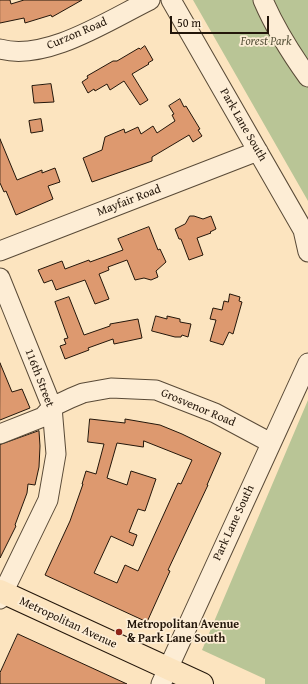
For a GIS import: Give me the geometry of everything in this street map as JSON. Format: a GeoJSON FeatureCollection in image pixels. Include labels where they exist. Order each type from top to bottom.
{"type":"FeatureCollection","features":[{"type":"Feature","properties":{"kind":"main road","name":"Metropolitan Avenue"},"geometry":{"type":"LineString","coordinates":[[1,595],[164,676],[202,684]]}},
{"type":"Feature","properties":{"kind":"street","name":"Curzon Road"},"geometry":{"type":"LineString","coordinates":[[0,49],[8,52],[31,52],[45,48],[78,36],[150,0]]}},
{"type":"Feature","properties":{"kind":"street","name":"Park Lane South"},"geometry":{"type":"LineString","coordinates":[[172,0],[303,230],[308,252]]}},
{"type":"Feature","properties":{"kind":"street"},"geometry":{"type":"LineString","coordinates":[[263,0],[273,23],[308,77]]}},
{"type":"Feature","properties":{"kind":"street","name":"Mayfair Road"},"geometry":{"type":"LineString","coordinates":[[0,251],[258,151]]}},
{"type":"Feature","properties":{"kind":"street","name":"116th Street"},"geometry":{"type":"LineString","coordinates":[[0,278],[52,407],[56,454],[48,500],[1,595]]}},
{"type":"Feature","properties":{"kind":"street","name":"Park Lane South"},"geometry":{"type":"LineString","coordinates":[[164,676],[308,363]]}},
{"type":"Feature","properties":{"kind":"street","name":"Grosvenor Road"},"geometry":{"type":"LineString","coordinates":[[0,434],[43,417],[52,407],[83,393],[111,388],[156,390],[215,413],[271,443]]}},
{"type":"Feature","properties":{"kind":"green space","name":"Forest Park"},"geometry":{"type":"Polygon","coordinates":[[[193,0],[308,0],[308,201],[193,0]]]}},
{"type":"Feature","properties":{"kind":"green space"},"geometry":{"type":"Polygon","coordinates":[[[308,400],[308,684],[265,684],[265,679],[202,650],[308,400]]]}},
{"type":"Feature","properties":{"kind":"building"},"geometry":{"type":"Polygon","coordinates":[[[0,0],[10,0],[11,4],[24,0],[82,0],[52,17],[51,15],[25,23],[24,18],[0,23],[0,0]]]}},
{"type":"Feature","properties":{"kind":"building"},"geometry":{"type":"Polygon","coordinates":[[[145,46],[153,60],[132,74],[148,100],[140,105],[124,81],[110,90],[107,84],[88,93],[82,82],[88,78],[87,76],[113,61],[117,61],[145,46]]]}},
{"type":"Feature","properties":{"kind":"building"},"geometry":{"type":"Polygon","coordinates":[[[51,84],[54,102],[34,103],[32,86],[51,84]]]}},
{"type":"Feature","properties":{"kind":"building"},"geometry":{"type":"Polygon","coordinates":[[[180,99],[200,129],[198,130],[202,136],[193,142],[189,135],[152,157],[152,161],[92,182],[83,158],[102,150],[105,137],[124,129],[125,133],[138,127],[141,134],[153,126],[157,133],[175,121],[172,115],[174,114],[169,106],[180,99]]]}},
{"type":"Feature","properties":{"kind":"building"},"geometry":{"type":"Polygon","coordinates":[[[41,119],[43,131],[31,133],[29,121],[41,119]]]}},
{"type":"Feature","properties":{"kind":"building"},"geometry":{"type":"Polygon","coordinates":[[[0,139],[17,180],[42,170],[42,173],[55,168],[60,182],[48,186],[53,199],[16,215],[6,191],[4,192],[0,183],[0,139]]]}},
{"type":"Feature","properties":{"kind":"building"},"geometry":{"type":"Polygon","coordinates":[[[190,216],[203,219],[211,216],[216,229],[210,232],[211,233],[197,238],[203,255],[189,260],[181,239],[179,239],[175,229],[185,224],[190,216]]]}},
{"type":"Feature","properties":{"kind":"building"},"geometry":{"type":"Polygon","coordinates":[[[149,227],[158,250],[160,249],[166,262],[156,271],[158,277],[151,280],[144,278],[135,280],[127,260],[108,267],[109,270],[99,274],[109,299],[95,304],[85,280],[56,290],[52,280],[44,283],[38,270],[62,261],[65,269],[123,250],[118,239],[149,227]]]}},
{"type":"Feature","properties":{"kind":"building"},"geometry":{"type":"Polygon","coordinates":[[[230,294],[240,297],[239,301],[242,302],[233,334],[229,332],[223,345],[210,341],[216,320],[210,319],[213,308],[222,310],[224,301],[228,302],[230,294]]]}},
{"type":"Feature","properties":{"kind":"building"},"geometry":{"type":"Polygon","coordinates":[[[69,297],[84,335],[110,326],[110,324],[138,319],[142,338],[114,344],[113,339],[88,348],[89,350],[65,359],[60,346],[66,344],[64,339],[68,338],[55,302],[69,297]]]}},
{"type":"Feature","properties":{"kind":"building"},"geometry":{"type":"Polygon","coordinates":[[[156,316],[167,319],[167,316],[180,319],[180,322],[191,324],[188,337],[182,335],[181,337],[175,337],[152,331],[156,316]]]}},
{"type":"Feature","properties":{"kind":"building"},"geometry":{"type":"Polygon","coordinates":[[[0,363],[12,392],[22,389],[30,408],[0,420],[0,363]]]}},
{"type":"Feature","properties":{"kind":"building"},"geometry":{"type":"Polygon","coordinates":[[[90,419],[125,423],[125,419],[160,425],[221,453],[208,485],[168,570],[170,571],[147,622],[45,575],[70,521],[86,471],[96,474],[104,444],[88,442],[90,419]],[[144,441],[143,447],[117,443],[107,478],[127,485],[131,471],[156,479],[145,511],[138,509],[129,532],[137,535],[133,546],[111,536],[94,573],[117,583],[125,565],[138,571],[178,483],[181,484],[192,460],[144,441]]]}},
{"type":"Feature","properties":{"kind":"building"},"geometry":{"type":"Polygon","coordinates":[[[39,431],[39,467],[35,485],[28,484],[27,493],[15,525],[16,526],[0,558],[0,445],[39,431]]]}},
{"type":"Feature","properties":{"kind":"building"},"geometry":{"type":"Polygon","coordinates":[[[18,634],[127,684],[0,684],[0,673],[18,634]]]}},
{"type":"Feature","properties":{"kind":"place","name":"Metropolitan Avenue & Park Lane South"},"geometry":{"type":"Point","coordinates":[119,632]}}]}
